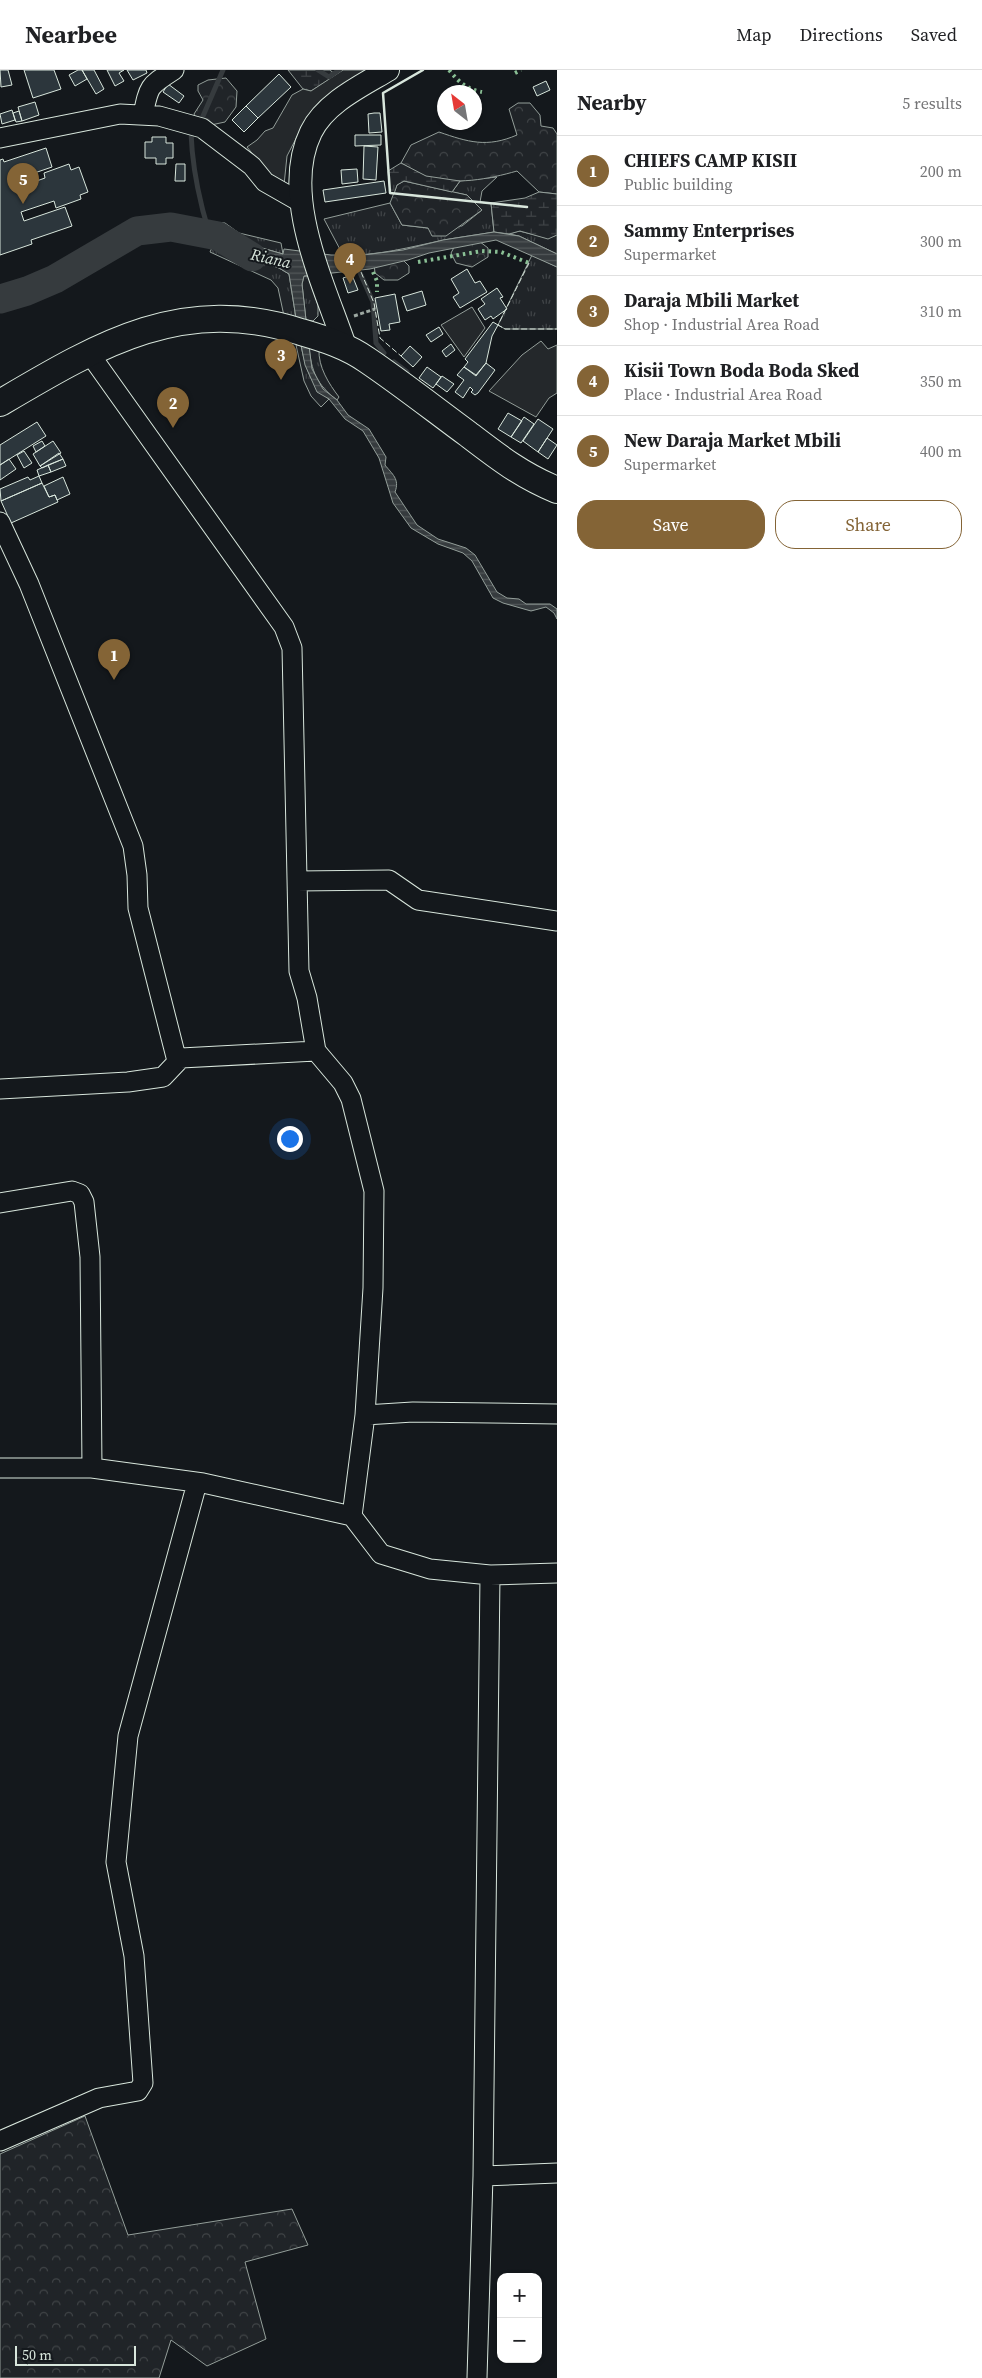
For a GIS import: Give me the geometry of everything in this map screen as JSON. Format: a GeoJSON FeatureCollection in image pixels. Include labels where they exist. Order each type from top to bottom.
{"type":"FeatureCollection","features":[{"type":"Feature","properties":{"kind":"highway"},"geometry":{"type":"LineString","coordinates":[[0,403],[89,353],[142,331],[167,323],[196,319],[240,319],[281,325],[345,346],[367,360],[503,462],[539,483],[557,490]]}},
{"type":"Feature","properties":{"kind":"main road"},"geometry":{"type":"LineString","coordinates":[[345,346],[310,244],[300,202],[300,165],[312,131],[332,106],[388,70]]}},
{"type":"Feature","properties":{"kind":"street"},"geometry":{"type":"LineString","coordinates":[[143,115],[148,92],[154,82],[174,70]]}},
{"type":"Feature","properties":{"kind":"street"},"geometry":{"type":"LineString","coordinates":[[0,138],[120,114],[159,116],[202,128],[252,166],[265,182],[300,202]]}},
{"type":"Feature","properties":{"kind":"street"},"geometry":{"type":"LineString","coordinates":[[89,353],[284,627],[292,648],[299,971],[307,998],[316,1050],[343,1083],[350,1099],[374,1191],[373,1288],[365,1415],[352,1516]]}},
{"type":"Feature","properties":{"kind":"street"},"geometry":{"type":"LineString","coordinates":[[0,522],[29,584],[133,846],[138,875],[138,908],[177,1061]]}},
{"type":"Feature","properties":{"kind":"street"},"geometry":{"type":"LineString","coordinates":[[297,881],[389,880],[418,900],[557,921]]}},
{"type":"Feature","properties":{"kind":"street"},"geometry":{"type":"LineString","coordinates":[[0,1089],[128,1082],[163,1077],[172,1070],[181,1058],[316,1050]]}},
{"type":"Feature","properties":{"kind":"street"},"geometry":{"type":"LineString","coordinates":[[0,1203],[72,1191],[80,1194],[84,1202],[90,1257],[92,1468]]}},
{"type":"Feature","properties":{"kind":"street"},"geometry":{"type":"LineString","coordinates":[[365,1415],[413,1412],[557,1414]]}},
{"type":"Feature","properties":{"kind":"street"},"geometry":{"type":"LineString","coordinates":[[0,1468],[92,1468],[197,1482],[352,1516],[381,1554],[430,1569],[490,1575],[557,1573]]}},
{"type":"Feature","properties":{"kind":"street"},"geometry":{"type":"LineString","coordinates":[[0,2141],[99,2098],[138,2091],[143,2082],[134,1956],[116,1862],[120,1814],[128,1736],[197,1482]]}},
{"type":"Feature","properties":{"kind":"street"},"geometry":{"type":"LineString","coordinates":[[476,2378],[483,2176],[490,1575]]}},
{"type":"Feature","properties":{"kind":"street"},"geometry":{"type":"LineString","coordinates":[[483,2176],[557,2173]]}},
{"type":"Feature","properties":{"kind":"path"},"geometry":{"type":"LineString","coordinates":[[370,310],[375,309]]}},
{"type":"Feature","properties":{"kind":"green space"},"geometry":{"type":"Polygon","coordinates":[[[288,70],[330,70],[336,75],[311,91],[303,89],[288,70]]]}},
{"type":"Feature","properties":{"kind":"green space"},"geometry":{"type":"Polygon","coordinates":[[[226,78],[237,91],[236,107],[225,122],[211,125],[196,119],[194,114],[203,100],[198,91],[198,85],[208,80],[226,78]]]}},
{"type":"Feature","properties":{"kind":"green space"},"geometry":{"type":"Polygon","coordinates":[[[518,103],[530,103],[540,115],[541,126],[553,128],[557,134],[557,194],[539,192],[517,171],[483,179],[448,181],[425,176],[401,163],[411,145],[439,132],[459,139],[478,142],[496,141],[517,135],[509,109],[518,103]]]}},
{"type":"Feature","properties":{"kind":"green space"},"geometry":{"type":"Polygon","coordinates":[[[401,163],[426,176],[460,181],[452,192],[404,181],[397,185],[394,194],[390,193],[388,171],[401,163]]]}},
{"type":"Feature","properties":{"kind":"green space"},"geometry":{"type":"Polygon","coordinates":[[[497,177],[482,191],[480,202],[491,203],[494,232],[381,253],[343,255],[324,219],[390,203],[402,225],[428,228],[462,226],[482,210],[467,195],[452,192],[460,181],[497,177]]]}},
{"type":"Feature","properties":{"kind":"green space"},"geometry":{"type":"Polygon","coordinates":[[[404,181],[467,195],[482,210],[446,236],[432,236],[428,228],[402,225],[390,203],[397,185],[404,181]]]}},
{"type":"Feature","properties":{"kind":"green space"},"geometry":{"type":"Polygon","coordinates":[[[539,192],[557,194],[557,235],[548,239],[520,231],[509,234],[494,232],[491,203],[525,198],[539,192]]]}},
{"type":"Feature","properties":{"kind":"green space"},"geometry":{"type":"Polygon","coordinates":[[[212,222],[225,223],[239,233],[281,243],[283,254],[241,242],[211,229],[212,222]]]}},
{"type":"Feature","properties":{"kind":"green space"},"geometry":{"type":"Polygon","coordinates":[[[519,231],[548,238],[557,235],[557,254],[519,236],[509,234],[519,231]]]}},
{"type":"Feature","properties":{"kind":"green space"},"geometry":{"type":"Polygon","coordinates":[[[475,238],[488,248],[488,257],[472,267],[456,263],[451,253],[457,242],[475,238]]]}},
{"type":"Feature","properties":{"kind":"green space"},"geometry":{"type":"Polygon","coordinates":[[[214,243],[279,268],[289,274],[296,318],[284,316],[278,288],[271,280],[210,252],[214,243]]]}},
{"type":"Feature","properties":{"kind":"green space"},"geometry":{"type":"Polygon","coordinates":[[[532,255],[557,267],[557,329],[505,329],[498,325],[532,255]]]}},
{"type":"Feature","properties":{"kind":"green space"},"geometry":{"type":"Polygon","coordinates":[[[401,258],[409,266],[409,273],[398,280],[384,280],[375,273],[374,264],[401,258]]]}},
{"type":"Feature","properties":{"kind":"green space"},"geometry":{"type":"Polygon","coordinates":[[[304,276],[308,276],[318,305],[318,316],[313,321],[306,320],[302,284],[304,276]]]}},
{"type":"Feature","properties":{"kind":"green space"},"geometry":{"type":"Polygon","coordinates":[[[296,345],[301,345],[313,382],[329,399],[321,407],[311,396],[304,381],[296,345]]]}},
{"type":"Feature","properties":{"kind":"green space"},"geometry":{"type":"Polygon","coordinates":[[[309,346],[319,349],[322,369],[339,397],[337,400],[324,389],[316,377],[311,363],[309,346]]]}},
{"type":"Feature","properties":{"kind":"green space"},"geometry":{"type":"Polygon","coordinates":[[[85,2116],[128,2235],[292,2209],[308,2245],[245,2262],[266,2339],[207,2366],[171,2340],[159,2378],[0,2378],[0,2154],[85,2116]]]}},
{"type":"Feature","properties":{"kind":"shaded area"},"geometry":{"type":"Polygon","coordinates":[[[343,70],[370,70],[303,125],[287,156],[284,185],[267,172],[247,147],[265,131],[273,128],[292,95],[303,89],[311,91],[343,70]]]}},
{"type":"Feature","properties":{"kind":"shaded area"},"geometry":{"type":"Polygon","coordinates":[[[472,307],[485,328],[464,357],[441,325],[472,307]]]}},
{"type":"Feature","properties":{"kind":"shaded area"},"geometry":{"type":"Polygon","coordinates":[[[541,341],[548,349],[557,345],[557,393],[549,398],[536,417],[489,391],[522,355],[541,341]]]}},
{"type":"Feature","properties":{"kind":"water"},"geometry":{"type":"Polygon","coordinates":[[[494,232],[519,236],[557,254],[557,267],[496,240],[429,253],[370,269],[304,276],[302,284],[306,320],[296,318],[289,274],[279,268],[214,243],[219,233],[241,242],[283,254],[284,249],[331,255],[363,255],[403,250],[443,240],[494,232]]]}},
{"type":"Feature","properties":{"kind":"water"},"geometry":{"type":"Polygon","coordinates":[[[301,345],[309,346],[312,369],[323,389],[337,400],[348,415],[369,429],[386,457],[385,465],[396,480],[395,492],[417,525],[438,539],[466,548],[475,555],[497,592],[507,598],[519,599],[526,604],[550,604],[557,609],[557,619],[554,613],[546,607],[531,611],[493,598],[472,561],[463,553],[438,544],[411,528],[393,503],[379,458],[363,431],[345,419],[329,399],[317,392],[305,365],[301,345]]]}},
{"type":"Feature","properties":{"kind":"building"},"geometry":{"type":"Polygon","coordinates":[[[0,70],[8,70],[12,85],[1,87],[0,70]]]}},
{"type":"Feature","properties":{"kind":"building"},"geometry":{"type":"Polygon","coordinates":[[[24,70],[54,70],[61,89],[33,98],[24,70]]]}},
{"type":"Feature","properties":{"kind":"building"},"geometry":{"type":"Polygon","coordinates":[[[82,70],[87,79],[75,86],[69,75],[82,70]]]}},
{"type":"Feature","properties":{"kind":"building"},"geometry":{"type":"Polygon","coordinates":[[[82,70],[94,70],[104,89],[96,94],[82,70]]]}},
{"type":"Feature","properties":{"kind":"building"},"geometry":{"type":"Polygon","coordinates":[[[107,70],[124,70],[119,73],[124,81],[115,86],[107,70]]]}},
{"type":"Feature","properties":{"kind":"building"},"geometry":{"type":"Polygon","coordinates":[[[127,70],[146,70],[147,73],[133,80],[127,70]]]}},
{"type":"Feature","properties":{"kind":"building"},"geometry":{"type":"Polygon","coordinates":[[[279,74],[291,87],[258,118],[246,106],[279,74]]]}},
{"type":"Feature","properties":{"kind":"building"},"geometry":{"type":"Polygon","coordinates":[[[546,81],[550,90],[537,96],[533,87],[546,81]]]}},
{"type":"Feature","properties":{"kind":"building"},"geometry":{"type":"Polygon","coordinates":[[[168,84],[184,96],[179,103],[163,92],[168,84]]]}},
{"type":"Feature","properties":{"kind":"building"},"geometry":{"type":"Polygon","coordinates":[[[35,102],[39,115],[22,121],[18,107],[35,102]]]}},
{"type":"Feature","properties":{"kind":"building"},"geometry":{"type":"Polygon","coordinates":[[[246,106],[258,118],[244,132],[232,120],[246,106]]]}},
{"type":"Feature","properties":{"kind":"building"},"geometry":{"type":"Polygon","coordinates":[[[12,110],[15,120],[2,124],[0,114],[12,110]]]}},
{"type":"Feature","properties":{"kind":"building"},"geometry":{"type":"Polygon","coordinates":[[[19,111],[22,121],[16,122],[13,113],[19,111]]]}},
{"type":"Feature","properties":{"kind":"building"},"geometry":{"type":"Polygon","coordinates":[[[380,113],[382,132],[369,133],[368,114],[380,113]]]}},
{"type":"Feature","properties":{"kind":"building"},"geometry":{"type":"Polygon","coordinates":[[[355,135],[381,135],[381,145],[355,146],[355,135]]]}},
{"type":"Feature","properties":{"kind":"building"},"geometry":{"type":"Polygon","coordinates":[[[152,137],[166,137],[166,143],[173,143],[173,158],[166,158],[166,164],[156,164],[156,158],[145,158],[145,142],[152,142],[152,137]]]}},
{"type":"Feature","properties":{"kind":"building"},"geometry":{"type":"Polygon","coordinates":[[[364,146],[378,147],[376,180],[363,179],[364,146]]]}},
{"type":"Feature","properties":{"kind":"building"},"geometry":{"type":"Polygon","coordinates":[[[46,148],[52,167],[11,181],[14,189],[45,178],[44,173],[69,164],[71,170],[79,167],[88,192],[80,195],[81,199],[56,208],[54,201],[21,212],[24,221],[65,207],[72,226],[31,240],[32,244],[0,255],[0,160],[3,159],[4,162],[46,148]]]}},
{"type":"Feature","properties":{"kind":"building"},"geometry":{"type":"Polygon","coordinates":[[[176,164],[185,164],[185,181],[175,181],[176,164]]]}},
{"type":"Feature","properties":{"kind":"building"},"geometry":{"type":"Polygon","coordinates":[[[357,169],[358,182],[342,184],[341,170],[357,169]]]}},
{"type":"Feature","properties":{"kind":"building"},"geometry":{"type":"Polygon","coordinates":[[[384,181],[386,193],[325,202],[323,190],[384,181]]]}},
{"type":"Feature","properties":{"kind":"building"},"geometry":{"type":"Polygon","coordinates":[[[467,269],[475,283],[480,281],[487,292],[460,308],[453,297],[459,293],[451,279],[467,269]]]}},
{"type":"Feature","properties":{"kind":"building"},"geometry":{"type":"Polygon","coordinates":[[[352,275],[358,290],[348,293],[343,278],[352,275]]]}},
{"type":"Feature","properties":{"kind":"building"},"geometry":{"type":"Polygon","coordinates":[[[497,288],[503,297],[500,298],[507,309],[493,319],[491,316],[485,320],[478,309],[485,304],[481,299],[497,288]]]}},
{"type":"Feature","properties":{"kind":"building"},"geometry":{"type":"Polygon","coordinates":[[[422,291],[426,305],[407,311],[402,297],[422,291]]]}},
{"type":"Feature","properties":{"kind":"building"},"geometry":{"type":"Polygon","coordinates":[[[395,294],[400,322],[389,324],[390,330],[381,331],[375,298],[395,294]]]}},
{"type":"Feature","properties":{"kind":"building"},"geometry":{"type":"Polygon","coordinates":[[[493,322],[498,325],[492,336],[486,363],[476,375],[464,367],[468,362],[465,359],[493,322]]]}},
{"type":"Feature","properties":{"kind":"building"},"geometry":{"type":"Polygon","coordinates":[[[439,327],[443,334],[431,342],[426,335],[439,327]]]}},
{"type":"Feature","properties":{"kind":"building"},"geometry":{"type":"Polygon","coordinates":[[[451,344],[455,350],[446,357],[442,351],[451,344]]]}},
{"type":"Feature","properties":{"kind":"building"},"geometry":{"type":"Polygon","coordinates":[[[410,346],[422,357],[413,367],[401,356],[410,346]]]}},
{"type":"Feature","properties":{"kind":"building"},"geometry":{"type":"Polygon","coordinates":[[[486,363],[495,370],[478,393],[475,395],[471,392],[473,390],[470,387],[463,398],[455,392],[464,380],[457,375],[464,367],[476,376],[486,363]]]}},
{"type":"Feature","properties":{"kind":"building"},"geometry":{"type":"Polygon","coordinates":[[[427,367],[441,377],[433,388],[419,378],[427,367]]]}},
{"type":"Feature","properties":{"kind":"building"},"geometry":{"type":"Polygon","coordinates":[[[442,376],[454,384],[447,392],[436,384],[442,376]]]}},
{"type":"Feature","properties":{"kind":"building"},"geometry":{"type":"Polygon","coordinates":[[[508,413],[522,421],[511,437],[498,429],[508,413]]]}},
{"type":"Feature","properties":{"kind":"building"},"geometry":{"type":"Polygon","coordinates":[[[524,417],[534,424],[521,443],[511,437],[524,417]]]}},
{"type":"Feature","properties":{"kind":"building"},"geometry":{"type":"Polygon","coordinates":[[[538,419],[553,429],[538,452],[523,441],[538,419]]]}},
{"type":"Feature","properties":{"kind":"building"},"geometry":{"type":"Polygon","coordinates":[[[37,422],[46,436],[0,465],[0,445],[37,422]]]}},
{"type":"Feature","properties":{"kind":"building"},"geometry":{"type":"Polygon","coordinates":[[[547,438],[557,445],[548,459],[538,452],[547,438]]]}},
{"type":"Feature","properties":{"kind":"building"},"geometry":{"type":"Polygon","coordinates":[[[42,441],[45,446],[36,452],[33,446],[42,441]]]}},
{"type":"Feature","properties":{"kind":"building"},"geometry":{"type":"Polygon","coordinates":[[[53,441],[61,453],[40,466],[33,454],[53,441]]]}},
{"type":"Feature","properties":{"kind":"building"},"geometry":{"type":"Polygon","coordinates":[[[24,451],[32,463],[24,468],[17,455],[24,451]]]}},
{"type":"Feature","properties":{"kind":"building"},"geometry":{"type":"Polygon","coordinates":[[[59,453],[63,459],[42,468],[40,466],[59,453]]]}},
{"type":"Feature","properties":{"kind":"building"},"geometry":{"type":"Polygon","coordinates":[[[9,459],[16,469],[0,480],[0,465],[9,459]]]}},
{"type":"Feature","properties":{"kind":"building"},"geometry":{"type":"Polygon","coordinates":[[[63,459],[66,466],[51,472],[48,465],[63,459]]]}},
{"type":"Feature","properties":{"kind":"building"},"geometry":{"type":"Polygon","coordinates":[[[48,465],[51,472],[39,476],[37,470],[48,465]]]}},
{"type":"Feature","properties":{"kind":"building"},"geometry":{"type":"Polygon","coordinates":[[[39,476],[42,483],[1,501],[0,489],[28,477],[30,480],[39,476]]]}},
{"type":"Feature","properties":{"kind":"building"},"geometry":{"type":"Polygon","coordinates":[[[63,477],[70,494],[57,500],[55,495],[49,497],[44,486],[63,477]]]}},
{"type":"Feature","properties":{"kind":"building"},"geometry":{"type":"Polygon","coordinates":[[[42,483],[49,497],[55,495],[58,502],[11,523],[1,501],[42,483]]]}},
{"type":"Feature","properties":{"kind":"waterway"},"geometry":{"type":"LineString","coordinates":[[203,116],[223,70]]}},
{"type":"Feature","properties":{"kind":"waterway"},"geometry":{"type":"LineString","coordinates":[[318,70],[329,77],[339,70]]}},
{"type":"Feature","properties":{"kind":"waterway"},"geometry":{"type":"LineString","coordinates":[[191,133],[192,152],[207,234]]}},
{"type":"Feature","properties":{"kind":"waterway","name":"Riana"},"geometry":{"type":"LineString","coordinates":[[0,299],[27,291],[55,279],[137,231],[171,227],[218,236],[252,257]]}},
{"type":"Feature","properties":{"kind":"waterway"},"geometry":{"type":"LineString","coordinates":[[357,266],[373,302],[376,343],[384,353]]}},
{"type":"Feature","properties":{"kind":"waterway"},"geometry":{"type":"LineString","coordinates":[[394,362],[407,372]]}},
{"type":"Feature","properties":{"kind":"hedge"},"geometry":{"type":"LineString","coordinates":[[449,70],[465,85]]}},
{"type":"Feature","properties":{"kind":"hedge"},"geometry":{"type":"LineString","coordinates":[[515,73],[521,70]]}},
{"type":"Feature","properties":{"kind":"hedge"},"geometry":{"type":"LineString","coordinates":[[418,262],[482,251],[501,252],[529,263]]}},
{"type":"Feature","properties":{"kind":"hedge"},"geometry":{"type":"LineString","coordinates":[[373,272],[377,281],[377,292]]}},
{"type":"Feature","properties":{"kind":"fence"},"geometry":{"type":"LineString","coordinates":[[529,263],[498,325],[505,329],[557,329]]}},
{"type":"Feature","properties":{"kind":"fence"},"geometry":{"type":"LineString","coordinates":[[361,272],[374,303],[380,338],[401,356]]}},
{"type":"Feature","properties":{"kind":"wall"},"geometry":{"type":"LineString","coordinates":[[423,70],[383,93],[390,193],[527,207]]}},
{"type":"Feature","properties":{"kind":"place","name":"New Daraja Market Mbili"},"geometry":{"type":"Point","coordinates":[23,204]}},
{"type":"Feature","properties":{"kind":"place","name":"Kisii Town Boda Boda Sked"},"geometry":{"type":"Point","coordinates":[350,284]}},
{"type":"Feature","properties":{"kind":"place","name":"Daraja Mbili Market"},"geometry":{"type":"Point","coordinates":[281,380]}},
{"type":"Feature","properties":{"kind":"place","name":"Sammy Enterprises"},"geometry":{"type":"Point","coordinates":[173,428]}},
{"type":"Feature","properties":{"kind":"place","name":"CHIEFS CAMP KISII"},"geometry":{"type":"Point","coordinates":[114,680]}}]}
